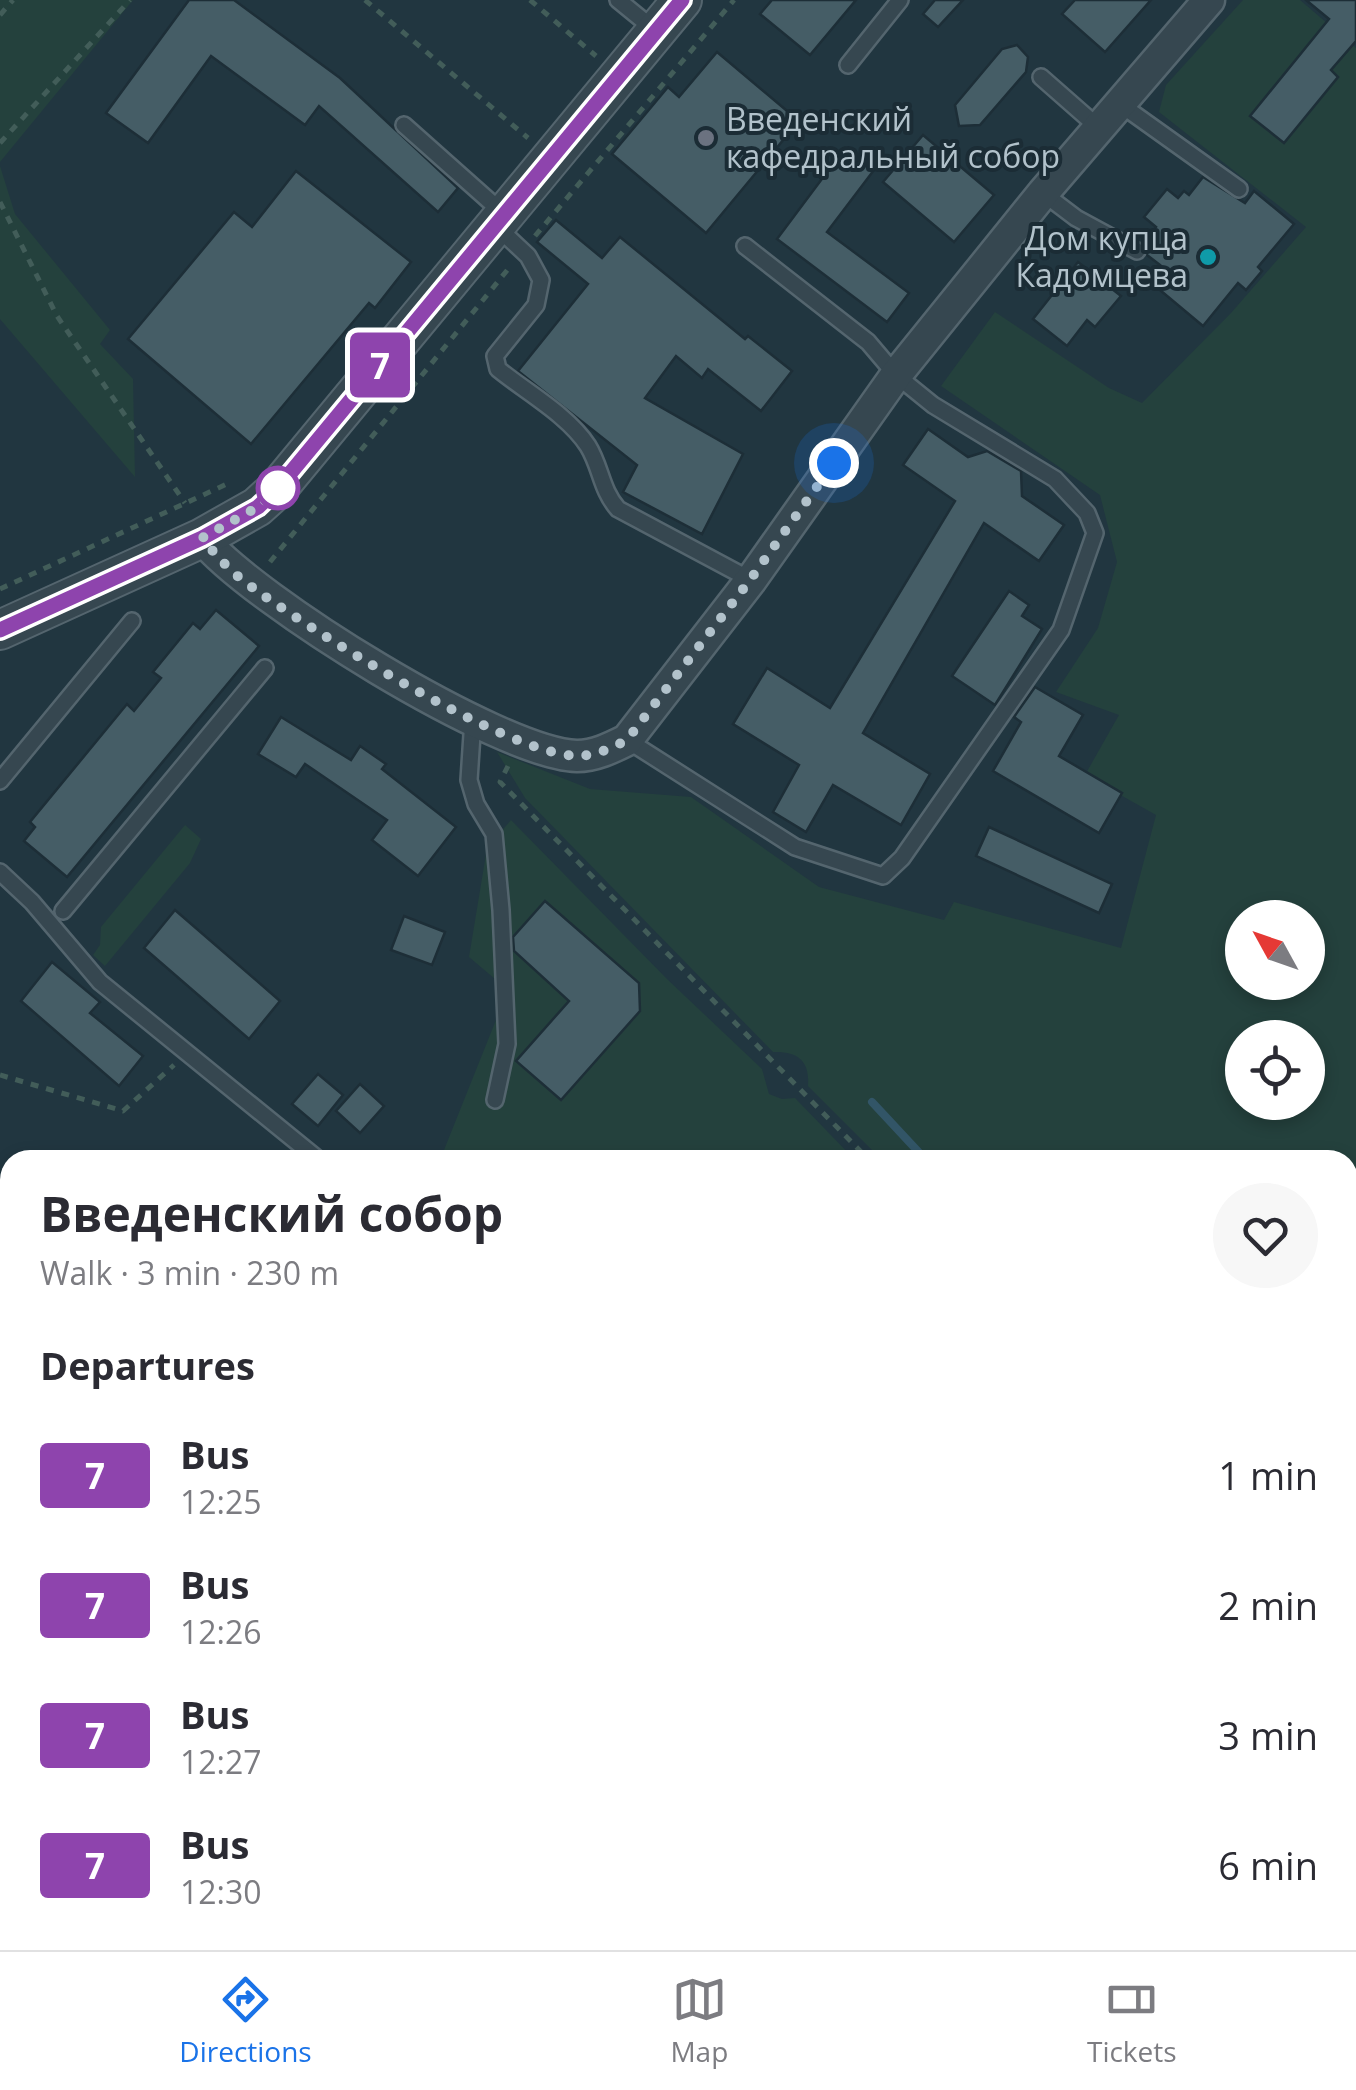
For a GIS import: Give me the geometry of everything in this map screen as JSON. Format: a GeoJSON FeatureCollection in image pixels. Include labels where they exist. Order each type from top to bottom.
{"type":"FeatureCollection","features":[{"type":"Feature","properties":{"kind":"street"},"geometry":{"type":"LineString","coordinates":[[0,630],[202,538],[258,507],[278,488],[682,0]]}},
{"type":"Feature","properties":{"kind":"street"},"geometry":{"type":"LineString","coordinates":[[202,538],[244,581],[304,622],[473,719],[520,741],[576,756],[602,752],[627,740],[750,580],[896,375],[1098,128],[1209,0]]}},
{"type":"Feature","properties":{"kind":"lane"},"geometry":{"type":"LineString","coordinates":[[618,0],[656,31]]}},
{"type":"Feature","properties":{"kind":"lane"},"geometry":{"type":"LineString","coordinates":[[848,65],[900,0]]}},
{"type":"Feature","properties":{"kind":"lane"},"geometry":{"type":"LineString","coordinates":[[1041,77],[1098,128]]}},
{"type":"Feature","properties":{"kind":"lane"},"geometry":{"type":"LineString","coordinates":[[1120,104],[1239,190]]}},
{"type":"Feature","properties":{"kind":"lane"},"geometry":{"type":"LineString","coordinates":[[404,125],[500,220],[540,280],[536,305],[495,356],[498,369],[579,434],[590,450],[604,494],[618,510],[750,580]]}},
{"type":"Feature","properties":{"kind":"lane"},"geometry":{"type":"LineString","coordinates":[[1043,194],[1076,218],[1138,251]]}},
{"type":"Feature","properties":{"kind":"lane"},"geometry":{"type":"LineString","coordinates":[[627,740],[796,847],[883,876],[902,858],[1060,630],[1095,533],[1087,513],[1055,479],[934,405],[896,375],[868,342],[745,246]]}},
{"type":"Feature","properties":{"kind":"lane"},"geometry":{"type":"LineString","coordinates":[[0,781],[132,621]]}},
{"type":"Feature","properties":{"kind":"lane"},"geometry":{"type":"LineString","coordinates":[[63,911],[265,668]]}},
{"type":"Feature","properties":{"kind":"lane"},"geometry":{"type":"LineString","coordinates":[[473,719],[469,780],[476,804],[494,834],[501,910],[507,1044],[495,1100]]}},
{"type":"Feature","properties":{"kind":"lane"},"geometry":{"type":"LineString","coordinates":[[0,872],[25,895],[92,974],[307,1150]]}},
{"type":"Feature","properties":{"kind":"path"},"geometry":{"type":"LineString","coordinates":[[0,14],[13,0]]}},
{"type":"Feature","properties":{"kind":"path"},"geometry":{"type":"LineString","coordinates":[[0,143],[130,0]]}},
{"type":"Feature","properties":{"kind":"path"},"geometry":{"type":"LineString","coordinates":[[365,0],[530,140]]}},
{"type":"Feature","properties":{"kind":"path"},"geometry":{"type":"LineString","coordinates":[[530,0],[598,58]]}},
{"type":"Feature","properties":{"kind":"path"},"geometry":{"type":"LineString","coordinates":[[262,572],[734,0]]}},
{"type":"Feature","properties":{"kind":"path"},"geometry":{"type":"LineString","coordinates":[[0,202],[58,316],[185,503],[0,589]]}},
{"type":"Feature","properties":{"kind":"path"},"geometry":{"type":"LineString","coordinates":[[520,741],[500,782],[859,1150]]}},
{"type":"Feature","properties":{"kind":"path"},"geometry":{"type":"LineString","coordinates":[[0,1075],[122,1111],[187,1053]]}},
{"type":"Feature","properties":{"kind":"green space"},"geometry":{"type":"Polygon","coordinates":[[[0,0],[133,0],[0,162],[0,0]]]}},
{"type":"Feature","properties":{"kind":"green space"},"geometry":{"type":"Polygon","coordinates":[[[1243,0],[1300,0],[1356,48],[1356,1150],[872,1150],[808,1086],[807,1070],[801,1059],[773,1052],[525,798],[497,752],[590,789],[691,797],[819,887],[944,920],[954,902],[1121,948],[1156,815],[1085,775],[1119,715],[1056,692],[1098,628],[1117,562],[1100,495],[941,386],[995,312],[1109,388],[1142,403],[1231,313],[1306,227],[1159,112],[1166,85],[1243,0]]]}},
{"type":"Feature","properties":{"kind":"green space"},"geometry":{"type":"Polygon","coordinates":[[[0,166],[15,214],[110,330],[100,344],[133,379],[135,477],[0,319],[0,166]]]}},
{"type":"Feature","properties":{"kind":"green space"},"geometry":{"type":"Polygon","coordinates":[[[511,820],[667,979],[762,1069],[769,1094],[795,1098],[845,1150],[444,1150],[508,990],[469,957],[487,848],[511,820]]]}},
{"type":"Feature","properties":{"kind":"green space"},"geometry":{"type":"Polygon","coordinates":[[[185,825],[201,839],[190,863],[105,966],[93,955],[100,945],[101,927],[185,825]]]}},
{"type":"Feature","properties":{"kind":"building"},"geometry":{"type":"Polygon","coordinates":[[[189,0],[234,0],[340,78],[458,188],[438,212],[319,106],[305,125],[211,56],[148,143],[106,113],[189,0]]]}},
{"type":"Feature","properties":{"kind":"building"},"geometry":{"type":"Polygon","coordinates":[[[772,0],[856,0],[810,55],[760,14],[772,0]]]}},
{"type":"Feature","properties":{"kind":"building"},"geometry":{"type":"Polygon","coordinates":[[[935,0],[963,0],[938,27],[923,14],[935,0]]]}},
{"type":"Feature","properties":{"kind":"building"},"geometry":{"type":"Polygon","coordinates":[[[1075,0],[1151,0],[1105,52],[1062,14],[1075,0]]]}},
{"type":"Feature","properties":{"kind":"building"},"geometry":{"type":"Polygon","coordinates":[[[1306,0],[1356,0],[1356,41],[1331,70],[1338,77],[1284,143],[1250,116],[1329,19],[1306,0]]]}},
{"type":"Feature","properties":{"kind":"building"},"geometry":{"type":"Polygon","coordinates":[[[1017,45],[1028,57],[1026,72],[980,125],[959,126],[955,105],[1002,49],[1017,45]]]}},
{"type":"Feature","properties":{"kind":"building","name":"Введенский кафедральный собор"},"geometry":{"type":"Polygon","coordinates":[[[717,52],[799,121],[706,233],[612,154],[668,87],[679,97],[717,52]]]}},
{"type":"Feature","properties":{"kind":"building"},"geometry":{"type":"Polygon","coordinates":[[[923,135],[994,195],[954,242],[883,182],[923,135]]]}},
{"type":"Feature","properties":{"kind":"building"},"geometry":{"type":"Polygon","coordinates":[[[845,148],[874,170],[827,232],[909,293],[887,322],[777,239],[845,148]]]}},
{"type":"Feature","properties":{"kind":"building"},"geometry":{"type":"Polygon","coordinates":[[[296,171],[411,262],[375,308],[369,303],[251,444],[128,339],[234,212],[252,227],[296,171]]]}},
{"type":"Feature","properties":{"kind":"building","name":"Дом купца Кадомцева"},"geometry":{"type":"Polygon","coordinates":[[[1203,177],[1245,203],[1254,191],[1294,224],[1258,267],[1262,271],[1246,290],[1238,283],[1203,326],[1148,280],[1160,265],[1147,255],[1144,242],[1156,227],[1144,217],[1167,189],[1178,198],[1184,191],[1189,195],[1203,177]]]}},
{"type":"Feature","properties":{"kind":"building"},"geometry":{"type":"Polygon","coordinates":[[[556,220],[602,258],[620,237],[745,339],[748,336],[792,371],[761,411],[708,369],[702,378],[676,356],[645,398],[743,454],[702,534],[623,492],[637,465],[518,371],[588,284],[537,242],[556,220]]]}},
{"type":"Feature","properties":{"kind":"building"},"geometry":{"type":"Polygon","coordinates":[[[1078,262],[1121,296],[1095,327],[1087,320],[1067,346],[1033,319],[1078,262]]]}},
{"type":"Feature","properties":{"kind":"building"},"geometry":{"type":"Polygon","coordinates":[[[928,429],[968,457],[987,451],[1021,471],[1022,496],[1064,525],[1039,561],[984,523],[863,733],[930,774],[901,825],[833,785],[806,832],[773,812],[799,765],[733,724],[767,668],[830,708],[955,501],[903,465],[928,429]]]}},
{"type":"Feature","properties":{"kind":"building"},"geometry":{"type":"Polygon","coordinates":[[[1009,591],[1029,605],[1022,616],[1042,629],[995,705],[952,676],[1009,591]]]}},
{"type":"Feature","properties":{"kind":"building"},"geometry":{"type":"Polygon","coordinates":[[[216,610],[259,646],[67,877],[24,841],[35,827],[30,822],[127,704],[134,711],[161,678],[153,672],[193,623],[200,629],[216,610]]]}},
{"type":"Feature","properties":{"kind":"building"},"geometry":{"type":"Polygon","coordinates":[[[1035,687],[1083,715],[1059,756],[1122,793],[1099,833],[993,771],[1021,722],[1014,717],[1035,687]]]}},
{"type":"Feature","properties":{"kind":"building"},"geometry":{"type":"Polygon","coordinates":[[[281,717],[351,760],[360,746],[386,764],[382,769],[456,827],[418,876],[372,840],[387,820],[305,764],[296,777],[258,754],[281,717]]]}},
{"type":"Feature","properties":{"kind":"building"},"geometry":{"type":"Polygon","coordinates":[[[989,827],[1112,884],[1099,913],[976,856],[989,827]]]}},
{"type":"Feature","properties":{"kind":"building"},"geometry":{"type":"Polygon","coordinates":[[[545,901],[639,983],[640,1011],[561,1100],[516,1061],[569,1001],[514,951],[513,937],[545,901]]]}},
{"type":"Feature","properties":{"kind":"building"},"geometry":{"type":"Polygon","coordinates":[[[175,910],[280,1001],[249,1039],[144,948],[175,910]]]}},
{"type":"Feature","properties":{"kind":"building"},"geometry":{"type":"Polygon","coordinates":[[[404,916],[445,932],[432,965],[391,950],[404,916]]]}},
{"type":"Feature","properties":{"kind":"building"},"geometry":{"type":"Polygon","coordinates":[[[52,962],[100,1002],[90,1013],[143,1056],[119,1086],[21,1001],[52,962]]]}},
{"type":"Feature","properties":{"kind":"building"},"geometry":{"type":"Polygon","coordinates":[[[318,1074],[343,1095],[318,1126],[292,1104],[318,1074]]]}},
{"type":"Feature","properties":{"kind":"building"},"geometry":{"type":"Polygon","coordinates":[[[360,1084],[384,1106],[360,1133],[336,1111],[360,1084]]]}},
{"type":"Feature","properties":{"kind":"waterway"},"geometry":{"type":"LineString","coordinates":[[872,1102],[917,1150]]}},
{"type":"Feature","properties":{"kind":"bus line","name":"7"},"geometry":{"type":"LineString","coordinates":[[0,630],[202,538],[258,507],[278,488],[682,0]]}},
{"type":"Feature","properties":{"kind":"place","name":"Введенский кафедральный собор"},"geometry":{"type":"Point","coordinates":[706,138]}},
{"type":"Feature","properties":{"kind":"place","name":"Дом купца Кадомцева"},"geometry":{"type":"Point","coordinates":[1208,257]}},
{"type":"Feature","properties":{"kind":"route"},"geometry":{"type":"LineString","coordinates":[[278,488],[258,507],[202,538],[219,560],[244,581],[361,658],[520,741],[576,756],[602,752],[627,740],[834,463]]}}]}
